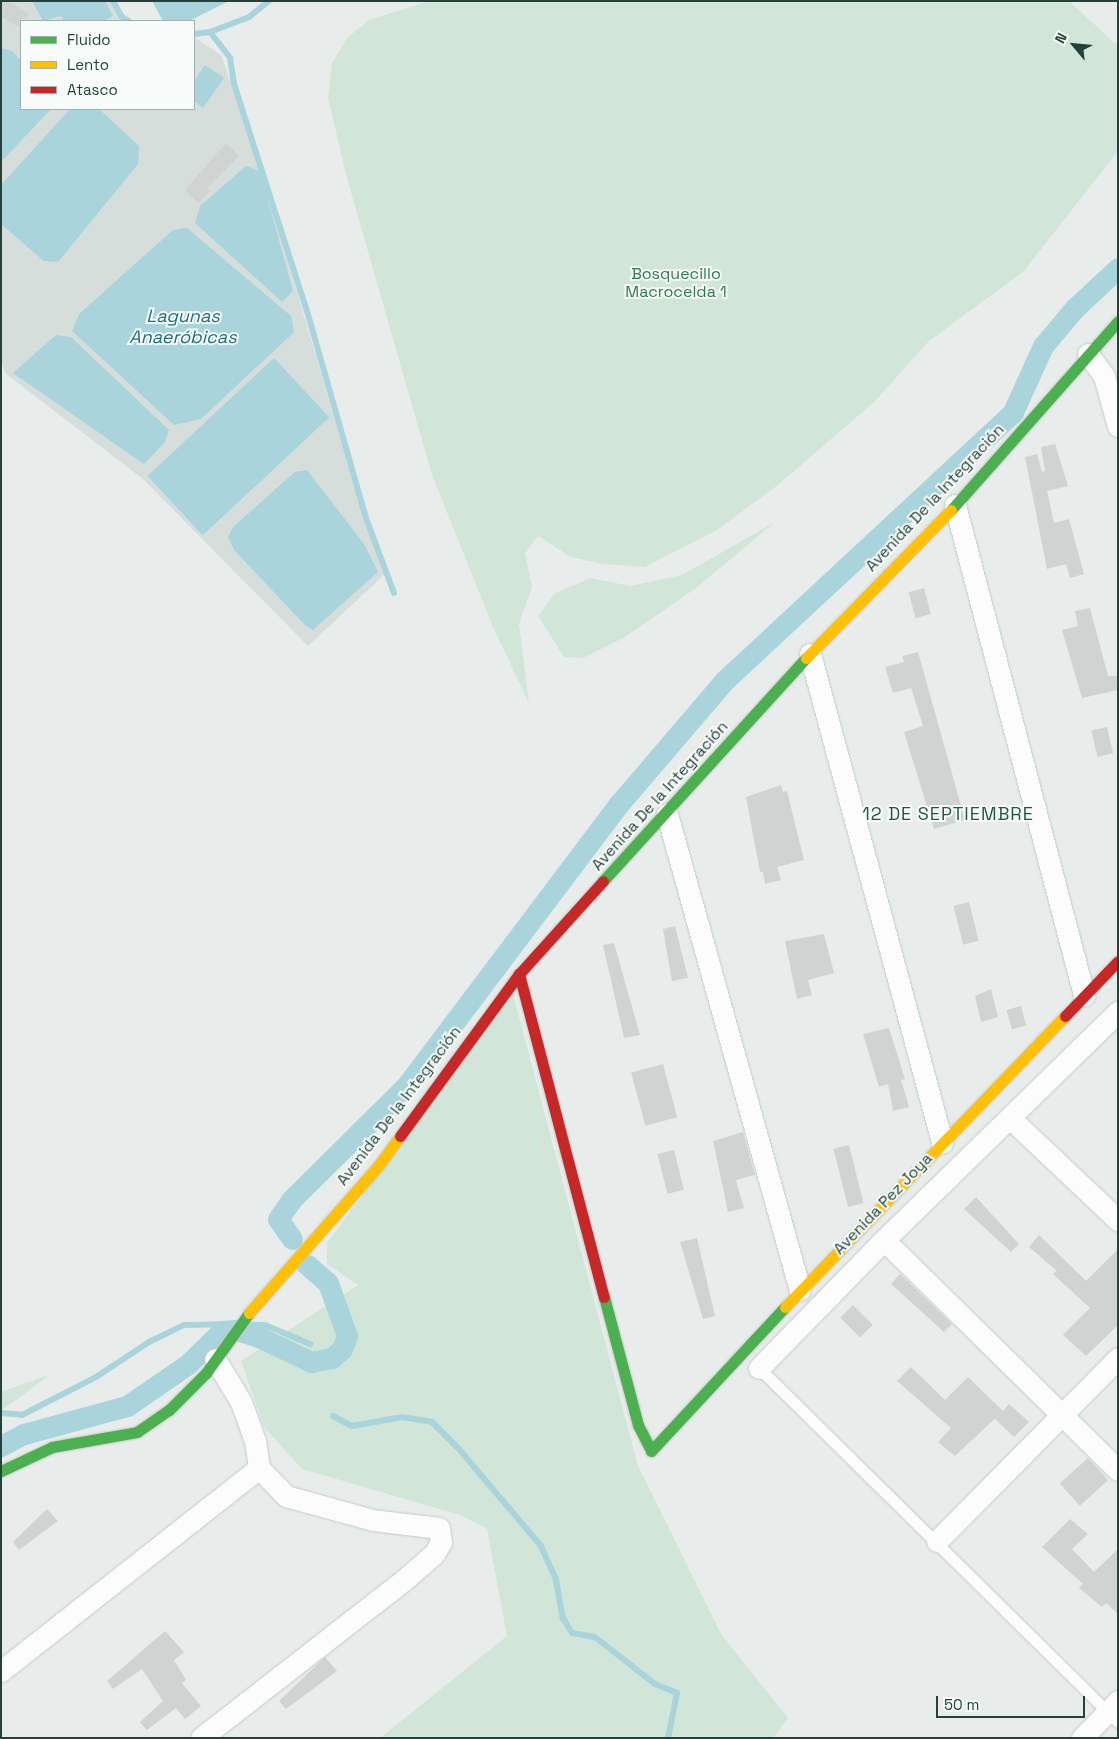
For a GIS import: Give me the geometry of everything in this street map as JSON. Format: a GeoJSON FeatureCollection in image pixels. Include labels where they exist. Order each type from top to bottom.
{"type":"FeatureCollection","features":[{"type":"Feature","properties":{"kind":"street","name":"Avenida De la Integración"},"geometry":{"type":"LineString","coordinates":[[1,1471],[52,1447],[137,1432],[169,1410],[206,1374],[250,1312],[379,1165],[519,974],[668,814],[810,654],[955,505],[1118,321]]}},
{"type":"Feature","properties":{"kind":"street"},"geometry":{"type":"LineString","coordinates":[[1088,354],[1104,376],[1118,426]]}},
{"type":"Feature","properties":{"kind":"street"},"geometry":{"type":"LineString","coordinates":[[955,505],[1084,995]]}},
{"type":"Feature","properties":{"kind":"street"},"geometry":{"type":"LineString","coordinates":[[810,654],[942,1142]]}},
{"type":"Feature","properties":{"kind":"street"},"geometry":{"type":"LineString","coordinates":[[668,814],[800,1290]]}},
{"type":"Feature","properties":{"kind":"street","name":"Avenida Pez Joya"},"geometry":{"type":"LineString","coordinates":[[519,974],[638,1425],[652,1451],[800,1290],[1118,961]]}},
{"type":"Feature","properties":{"kind":"street","name":"Avenida Pez Joya"},"geometry":{"type":"LineString","coordinates":[[759,1368],[884,1240],[1118,1012]]}},
{"type":"Feature","properties":{"kind":"street"},"geometry":{"type":"LineString","coordinates":[[1010,1118],[1118,1220]]}},
{"type":"Feature","properties":{"kind":"street"},"geometry":{"type":"LineString","coordinates":[[884,1240],[1118,1470]]}},
{"type":"Feature","properties":{"kind":"street"},"geometry":{"type":"LineString","coordinates":[[200,1738],[404,1580],[434,1554],[441,1542],[439,1528],[373,1520],[286,1496],[258,1468],[254,1441],[242,1402],[221,1352]]}},
{"type":"Feature","properties":{"kind":"street"},"geometry":{"type":"LineString","coordinates":[[937,1541],[1118,1358]]}},
{"type":"Feature","properties":{"kind":"street"},"geometry":{"type":"LineString","coordinates":[[1,1671],[258,1468]]}},
{"type":"Feature","properties":{"kind":"street"},"geometry":{"type":"LineString","coordinates":[[1082,1738],[1114,1712]]}},
{"type":"Feature","properties":{"kind":"lane"},"geometry":{"type":"LineString","coordinates":[[759,1368],[1114,1712]]}},
{"type":"Feature","properties":{"kind":"shaded area"},"geometry":{"type":"Polygon","coordinates":[[[1,1],[110,1],[120,20],[20,20],[20,110],[195,110],[195,38],[221,55],[261,170],[365,522],[384,575],[308,646],[143,479],[5,373],[1,361],[1,1]]]}},
{"type":"Feature","properties":{"kind":"green space","name":"Bosquecillo Macrocelda 1"},"geometry":{"type":"Polygon","coordinates":[[[429,1],[1069,1],[1118,46],[1118,151],[1024,271],[929,341],[875,401],[778,485],[717,530],[645,567],[603,564],[571,557],[538,536],[525,553],[532,587],[519,624],[529,703],[493,627],[432,475],[347,178],[328,98],[332,63],[348,37],[369,20],[429,1]]]}},
{"type":"Feature","properties":{"kind":"green space"},"geometry":{"type":"Polygon","coordinates":[[[775,522],[696,588],[625,637],[583,658],[564,657],[538,616],[555,593],[591,578],[630,586],[682,575],[775,522]]]}},
{"type":"Feature","properties":{"kind":"green space"},"geometry":{"type":"Polygon","coordinates":[[[513,994],[638,1466],[721,1634],[788,1718],[773,1738],[380,1738],[507,1636],[487,1529],[460,1515],[302,1469],[264,1427],[241,1361],[358,1285],[327,1264],[327,1243],[513,994]]]}},
{"type":"Feature","properties":{"kind":"green space"},"geometry":{"type":"Polygon","coordinates":[[[51,1374],[1,1411],[1,1392],[51,1374]]]}},
{"type":"Feature","properties":{"kind":"water"},"geometry":{"type":"Polygon","coordinates":[[[32,1],[105,1],[113,16],[106,20],[63,20],[61,16],[42,20],[32,1]]]}},
{"type":"Feature","properties":{"kind":"water"},"geometry":{"type":"Polygon","coordinates":[[[152,1],[229,1],[191,20],[162,20],[152,1]]]}},
{"type":"Feature","properties":{"kind":"water"},"geometry":{"type":"Polygon","coordinates":[[[1,48],[12,51],[20,59],[20,110],[50,110],[1,162],[1,48]]]}},
{"type":"Feature","properties":{"kind":"water"},"geometry":{"type":"Polygon","coordinates":[[[205,65],[224,78],[203,108],[195,102],[195,80],[205,65]]]}},
{"type":"Feature","properties":{"kind":"water"},"geometry":{"type":"Polygon","coordinates":[[[69,110],[100,110],[139,146],[138,164],[58,262],[44,261],[1,224],[1,185],[69,110]]]}},
{"type":"Feature","properties":{"kind":"water","name":"Lagunas Anaeróbicas"},"geometry":{"type":"Polygon","coordinates":[[[246,166],[260,171],[293,291],[282,302],[195,223],[200,206],[246,166]]]}},
{"type":"Feature","properties":{"kind":"water","name":"Lagunas Anaeróbicas"},"geometry":{"type":"Polygon","coordinates":[[[187,228],[291,316],[294,332],[201,419],[174,425],[72,331],[79,314],[173,230],[187,228]]]}},
{"type":"Feature","properties":{"kind":"water","name":"Lagunas Anaeróbicas"},"geometry":{"type":"Polygon","coordinates":[[[56,335],[71,337],[169,430],[165,442],[144,464],[13,373],[56,335]]]}},
{"type":"Feature","properties":{"kind":"water","name":"Lagunas Anaeróbicas"},"geometry":{"type":"Polygon","coordinates":[[[274,358],[329,417],[203,535],[147,476],[274,358]]]}},
{"type":"Feature","properties":{"kind":"water"},"geometry":{"type":"Polygon","coordinates":[[[307,470],[364,544],[378,572],[313,630],[305,625],[234,550],[228,537],[233,527],[295,472],[307,470]]]}},
{"type":"Feature","properties":{"kind":"building"},"geometry":{"type":"Polygon","coordinates":[[[1,1],[8,1],[29,14],[20,20],[20,27],[1,17],[1,1]]]}},
{"type":"Feature","properties":{"kind":"building"},"geometry":{"type":"Polygon","coordinates":[[[226,143],[239,156],[207,188],[210,191],[198,203],[185,190],[226,143]]]}},
{"type":"Feature","properties":{"kind":"building"},"geometry":{"type":"Polygon","coordinates":[[[1055,444],[1068,486],[1047,491],[1054,523],[1069,519],[1084,574],[1070,578],[1066,564],[1047,569],[1025,457],[1037,454],[1042,472],[1045,471],[1041,447],[1055,444]]]}},
{"type":"Feature","properties":{"kind":"building"},"geometry":{"type":"Polygon","coordinates":[[[924,588],[931,614],[916,618],[909,592],[924,588]]]}},
{"type":"Feature","properties":{"kind":"building"},"geometry":{"type":"Polygon","coordinates":[[[1090,608],[1108,676],[1118,676],[1118,690],[1082,698],[1062,630],[1078,626],[1075,611],[1090,608]]]}},
{"type":"Feature","properties":{"kind":"building"},"geometry":{"type":"Polygon","coordinates":[[[918,652],[965,820],[934,829],[904,732],[923,726],[911,688],[893,693],[885,667],[904,662],[902,656],[918,652]]]}},
{"type":"Feature","properties":{"kind":"building"},"geometry":{"type":"Polygon","coordinates":[[[1107,727],[1113,753],[1097,757],[1091,731],[1107,727]]]}},
{"type":"Feature","properties":{"kind":"building"},"geometry":{"type":"Polygon","coordinates":[[[781,785],[783,792],[787,791],[804,860],[777,867],[781,880],[765,884],[763,872],[760,872],[746,797],[781,785]]]}},
{"type":"Feature","properties":{"kind":"building"},"geometry":{"type":"Polygon","coordinates":[[[969,902],[979,941],[963,945],[953,906],[969,902]]]}},
{"type":"Feature","properties":{"kind":"building"},"geometry":{"type":"Polygon","coordinates":[[[675,926],[688,978],[672,981],[663,929],[675,926]]]}},
{"type":"Feature","properties":{"kind":"building"},"geometry":{"type":"Polygon","coordinates":[[[824,934],[834,973],[808,980],[812,995],[797,999],[785,941],[824,934]]]}},
{"type":"Feature","properties":{"kind":"building"},"geometry":{"type":"Polygon","coordinates":[[[614,943],[640,1035],[624,1038],[603,945],[614,943]]]}},
{"type":"Feature","properties":{"kind":"building"},"geometry":{"type":"Polygon","coordinates":[[[991,989],[998,1017],[981,1022],[975,996],[991,989]]]}},
{"type":"Feature","properties":{"kind":"building"},"geometry":{"type":"Polygon","coordinates":[[[1021,1006],[1026,1025],[1012,1029],[1007,1010],[1021,1006]]]}},
{"type":"Feature","properties":{"kind":"building"},"geometry":{"type":"Polygon","coordinates":[[[889,1028],[905,1079],[901,1080],[909,1107],[893,1111],[888,1084],[879,1087],[863,1034],[889,1028]]]}},
{"type":"Feature","properties":{"kind":"building"},"geometry":{"type":"Polygon","coordinates":[[[663,1064],[677,1117],[645,1126],[631,1073],[663,1064]]]}},
{"type":"Feature","properties":{"kind":"building"},"geometry":{"type":"Polygon","coordinates":[[[743,1132],[755,1175],[736,1180],[744,1208],[728,1212],[713,1141],[743,1132]]]}},
{"type":"Feature","properties":{"kind":"building"},"geometry":{"type":"Polygon","coordinates":[[[849,1145],[864,1203],[848,1207],[833,1149],[849,1145]]]}},
{"type":"Feature","properties":{"kind":"building"},"geometry":{"type":"Polygon","coordinates":[[[674,1150],[684,1190],[667,1194],[658,1154],[674,1150]]]}},
{"type":"Feature","properties":{"kind":"building"},"geometry":{"type":"Polygon","coordinates":[[[976,1197],[1019,1244],[1011,1252],[964,1209],[976,1197]]]}},
{"type":"Feature","properties":{"kind":"building"},"geometry":{"type":"Polygon","coordinates":[[[1039,1235],[1086,1281],[1118,1249],[1118,1325],[1086,1356],[1063,1335],[1090,1308],[1053,1274],[1057,1271],[1029,1247],[1039,1235]]]}},
{"type":"Feature","properties":{"kind":"building"},"geometry":{"type":"Polygon","coordinates":[[[697,1238],[715,1316],[703,1319],[680,1242],[697,1238]]]}},
{"type":"Feature","properties":{"kind":"building"},"geometry":{"type":"Polygon","coordinates":[[[900,1274],[952,1324],[944,1332],[891,1284],[900,1274]]]}},
{"type":"Feature","properties":{"kind":"building"},"geometry":{"type":"Polygon","coordinates":[[[853,1305],[873,1325],[860,1338],[840,1318],[853,1305]]]}},
{"type":"Feature","properties":{"kind":"building"},"geometry":{"type":"Polygon","coordinates":[[[911,1367],[945,1400],[968,1377],[1003,1411],[1009,1404],[1029,1422],[1014,1437],[995,1419],[1002,1412],[955,1456],[938,1442],[951,1428],[897,1381],[911,1367]]]}},
{"type":"Feature","properties":{"kind":"building"},"geometry":{"type":"Polygon","coordinates":[[[1088,1458],[1108,1480],[1080,1506],[1060,1483],[1088,1458]]]}},
{"type":"Feature","properties":{"kind":"building"},"geometry":{"type":"Polygon","coordinates":[[[47,1509],[58,1521],[19,1550],[13,1542],[47,1509]]]}},
{"type":"Feature","properties":{"kind":"building"},"geometry":{"type":"Polygon","coordinates":[[[1070,1519],[1088,1534],[1072,1549],[1094,1572],[1118,1549],[1118,1614],[1106,1603],[1102,1607],[1079,1588],[1083,1584],[1042,1547],[1070,1519]]]}},
{"type":"Feature","properties":{"kind":"building"},"geometry":{"type":"Polygon","coordinates":[[[165,1631],[184,1652],[174,1660],[186,1680],[182,1683],[201,1706],[185,1719],[176,1708],[147,1730],[140,1722],[163,1701],[142,1669],[113,1689],[107,1681],[165,1631]]]}},
{"type":"Feature","properties":{"kind":"building"},"geometry":{"type":"Polygon","coordinates":[[[325,1657],[337,1671],[286,1709],[279,1701],[325,1657]]]}},
{"type":"Feature","properties":{"kind":"waterway"},"geometry":{"type":"LineString","coordinates":[[113,1],[122,17],[127,20]]}},
{"type":"Feature","properties":{"kind":"waterway"},"geometry":{"type":"LineString","coordinates":[[210,32],[249,17],[269,1]]}},
{"type":"Feature","properties":{"kind":"waterway"},"geometry":{"type":"LineString","coordinates":[[195,34],[210,32],[230,58],[234,84],[307,311],[366,518],[394,593]]}},
{"type":"Feature","properties":{"kind":"waterway"},"geometry":{"type":"LineString","coordinates":[[292,1239],[278,1219],[292,1199],[407,1085],[619,804],[724,681],[1013,412],[1043,346],[1074,309],[1118,268]]}},
{"type":"Feature","properties":{"kind":"waterway"},"geometry":{"type":"LineString","coordinates":[[1,1446],[24,1434],[127,1406],[188,1364],[222,1331],[237,1330],[259,1337],[311,1362],[332,1358],[342,1349],[347,1336],[328,1283],[307,1265]]}},
{"type":"Feature","properties":{"kind":"waterway"},"geometry":{"type":"LineString","coordinates":[[1,1413],[22,1415],[96,1377],[149,1342],[184,1325],[232,1324]]}},
{"type":"Feature","properties":{"kind":"waterway"},"geometry":{"type":"LineString","coordinates":[[250,1325],[265,1325],[310,1344]]}},
{"type":"Feature","properties":{"kind":"waterway"},"geometry":{"type":"LineString","coordinates":[[333,1416],[352,1426],[402,1417],[432,1422],[459,1449],[541,1546],[556,1580],[563,1618],[572,1633],[595,1637],[655,1684],[677,1693],[668,1738]]}},
{"type":"Feature","properties":{"kind":"traffic: fast"},"geometry":{"type":"LineString","coordinates":[[951,510],[1118,321]]}},
{"type":"Feature","properties":{"kind":"traffic: fast"},"geometry":{"type":"LineString","coordinates":[[603,881],[806,658]]}},
{"type":"Feature","properties":{"kind":"traffic: fast"},"geometry":{"type":"LineString","coordinates":[[604,1297],[638,1425],[651,1451],[785,1307]]}},
{"type":"Feature","properties":{"kind":"traffic: fast"},"geometry":{"type":"LineString","coordinates":[[1,1471],[52,1447],[137,1432],[169,1410],[206,1373],[249,1313]]}},
{"type":"Feature","properties":{"kind":"traffic: slow"},"geometry":{"type":"LineString","coordinates":[[806,658],[951,510]]}},
{"type":"Feature","properties":{"kind":"traffic: slow"},"geometry":{"type":"LineString","coordinates":[[785,1307],[1065,1016]]}},
{"type":"Feature","properties":{"kind":"traffic: slow"},"geometry":{"type":"LineString","coordinates":[[249,1313],[379,1165],[400,1136]]}},
{"type":"Feature","properties":{"kind":"traffic: jam"},"geometry":{"type":"LineString","coordinates":[[400,1136],[519,974],[603,881]]}},
{"type":"Feature","properties":{"kind":"traffic: jam"},"geometry":{"type":"LineString","coordinates":[[1065,1016],[1118,961]]}},
{"type":"Feature","properties":{"kind":"traffic: jam"},"geometry":{"type":"LineString","coordinates":[[519,974],[604,1297]]}},
{"type":"Feature","properties":{"kind":"district","name":"12 DE SEPTIEMBRE"},"geometry":{"type":"Point","coordinates":[948,814]}}]}
